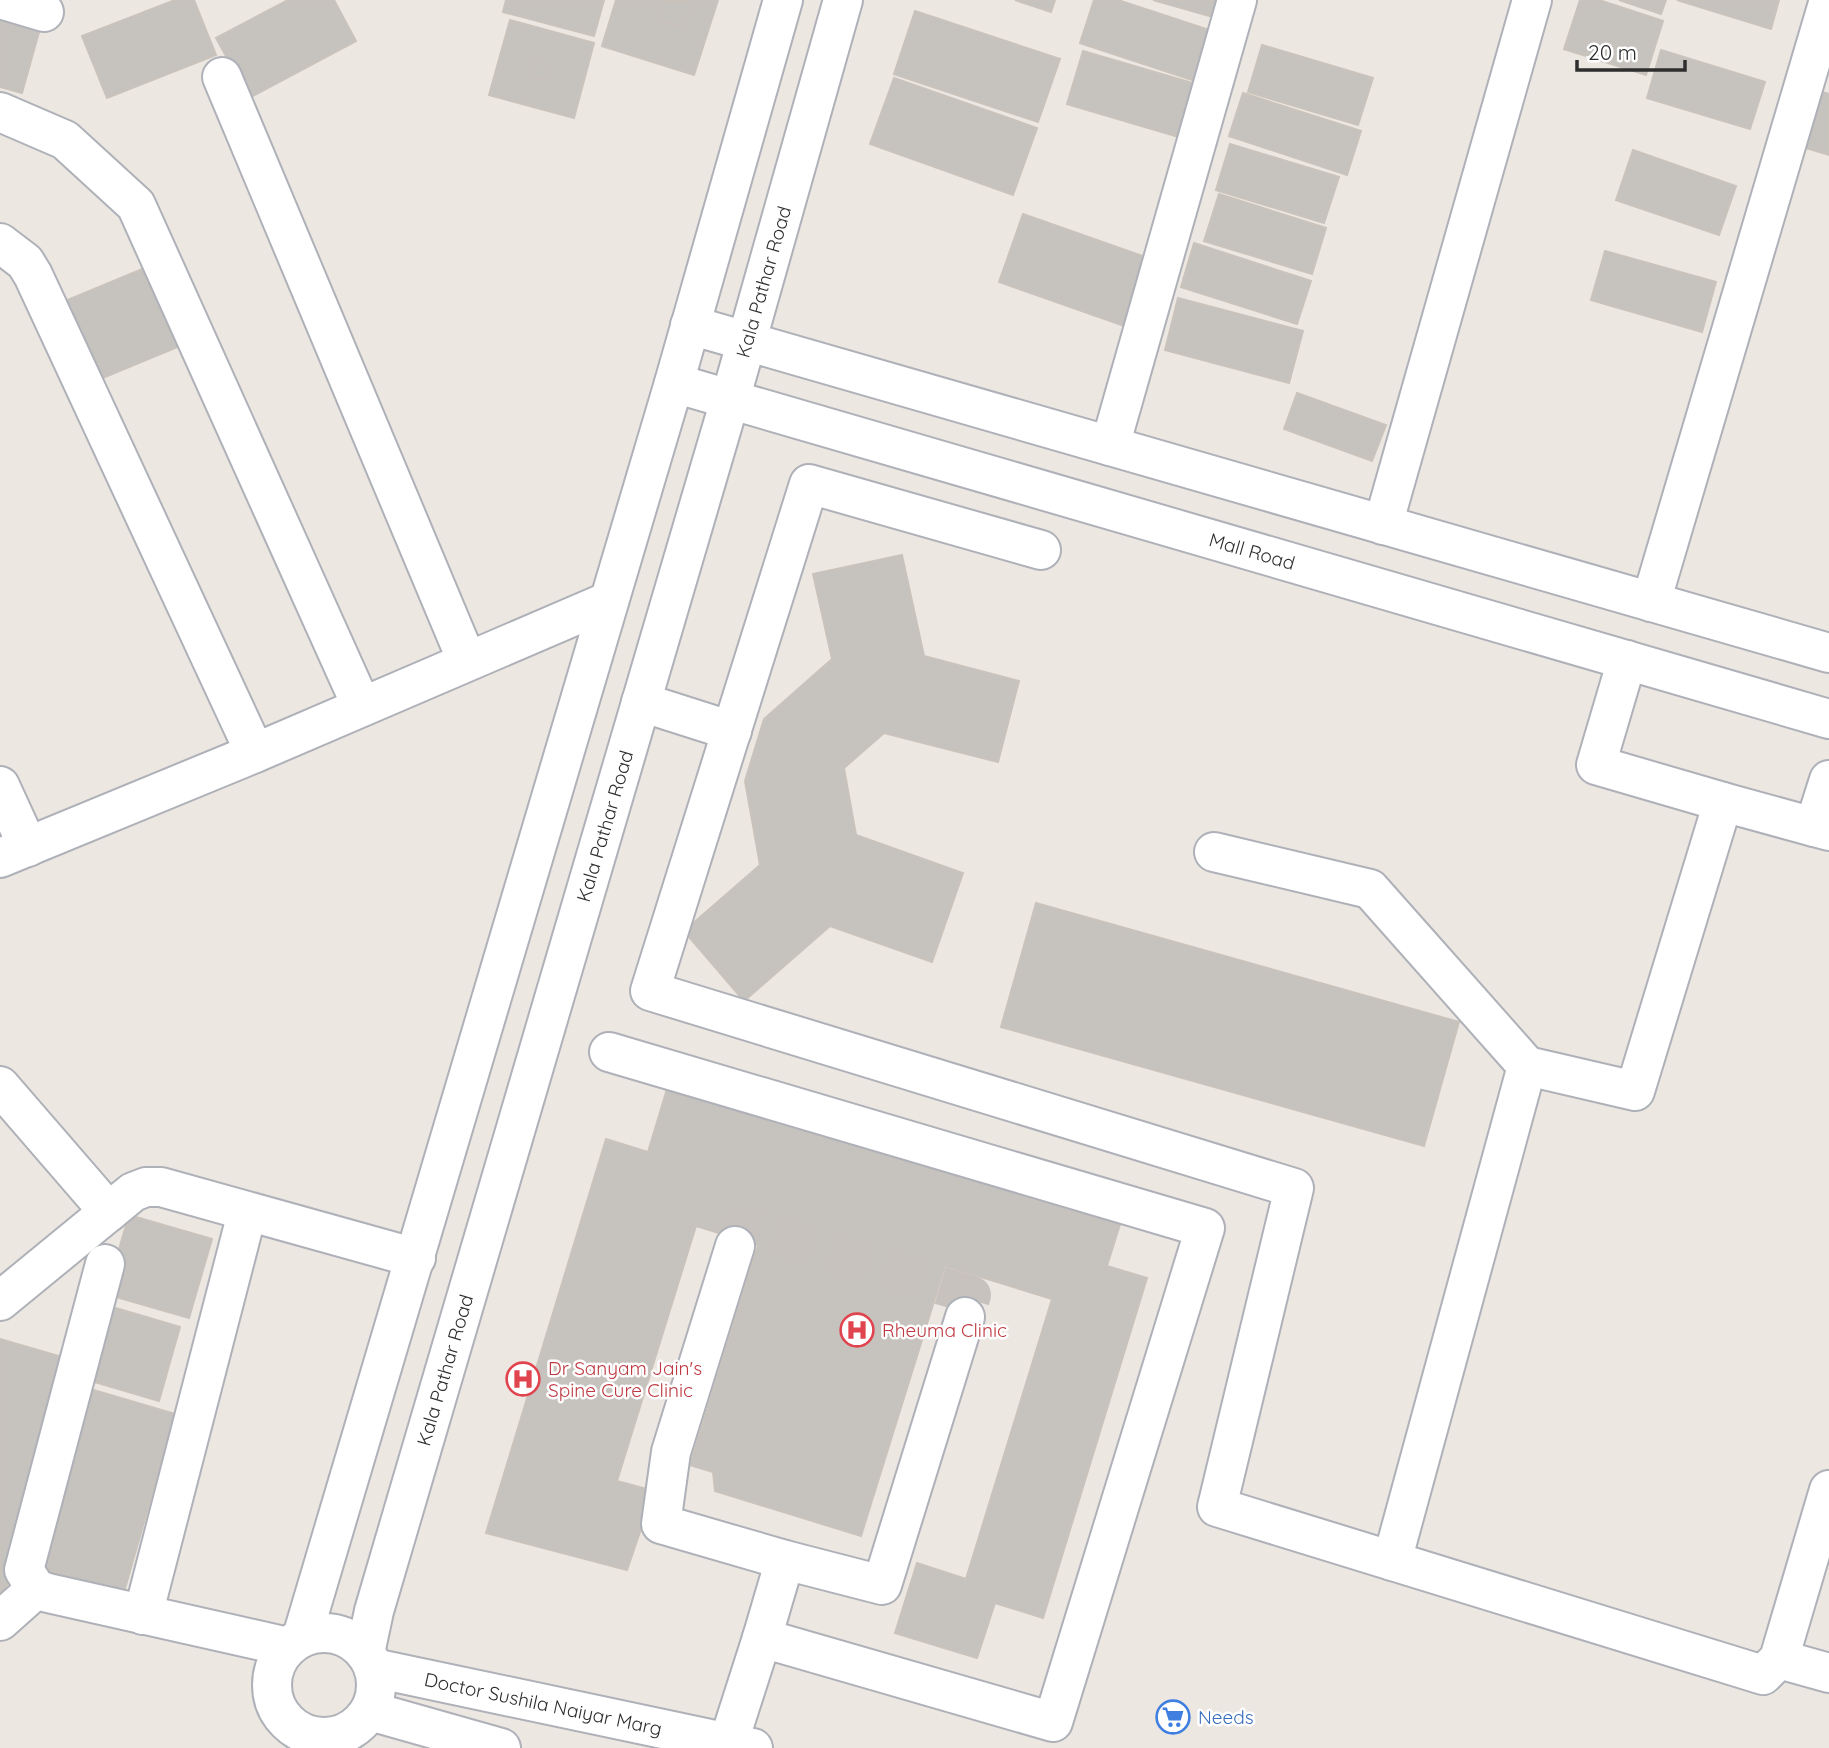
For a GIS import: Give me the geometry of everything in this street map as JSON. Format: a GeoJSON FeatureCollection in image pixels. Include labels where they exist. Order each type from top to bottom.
{"type":"FeatureCollection","features":[{"type":"Feature","properties":{"kind":"street"},"geometry":{"type":"LineString","coordinates":[[4,0],[44,12]]}},
{"type":"Feature","properties":{"kind":"street"},"geometry":{"type":"LineString","coordinates":[[105,1264],[24,1570],[36,1589],[142,1615],[295,1642],[320,1633],[337,1634],[353,1641],[370,1661],[376,1697],[370,1711],[360,1723],[329,1743],[301,1732],[279,1712],[273,1695],[272,1678],[278,1661],[295,1642],[416,1258],[674,383],[783,0]]}},
{"type":"Feature","properties":{"kind":"street","name":"Kala Pathar Road"},"geometry":{"type":"LineString","coordinates":[[370,1661],[378,1598],[730,400],[843,0]]}},
{"type":"Feature","properties":{"kind":"street"},"geometry":{"type":"LineString","coordinates":[[1110,446],[1237,0]]}},
{"type":"Feature","properties":{"kind":"street"},"geometry":{"type":"LineString","coordinates":[[1382,525],[1532,0]]}},
{"type":"Feature","properties":{"kind":"street"},"geometry":{"type":"LineString","coordinates":[[1651,602],[1829,0]]}},
{"type":"Feature","properties":{"kind":"street"},"geometry":{"type":"LineString","coordinates":[[222,77],[467,661]]}},
{"type":"Feature","properties":{"kind":"street"},"geometry":{"type":"LineString","coordinates":[[0,112],[65,140],[136,205],[361,705]]}},
{"type":"Feature","properties":{"kind":"street"},"geometry":{"type":"LineString","coordinates":[[0,243],[25,262],[33,275],[255,753]]}},
{"type":"Feature","properties":{"kind":"street"},"geometry":{"type":"LineString","coordinates":[[690,326],[1829,653]]}},
{"type":"Feature","properties":{"kind":"street","name":"Mall Road"},"geometry":{"type":"LineString","coordinates":[[674,383],[1829,719]]}},
{"type":"Feature","properties":{"kind":"street"},"geometry":{"type":"LineString","coordinates":[[1041,550],[809,484],[650,990],[1294,1188],[1217,1507],[1763,1675],[1779,1659],[1829,1490]]}},
{"type":"Feature","properties":{"kind":"street"},"geometry":{"type":"LineString","coordinates":[[0,786],[14,853],[609,601]]}},
{"type":"Feature","properties":{"kind":"street"},"geometry":{"type":"LineString","coordinates":[[1627,660],[1596,765],[1821,829],[1829,780]]}},
{"type":"Feature","properties":{"kind":"street"},"geometry":{"type":"LineString","coordinates":[[641,702],[732,731]]}},
{"type":"Feature","properties":{"kind":"street"},"geometry":{"type":"LineString","coordinates":[[1214,852],[1370,889],[1527,1066],[1635,1091],[1723,802]]}},
{"type":"Feature","properties":{"kind":"street"},"geometry":{"type":"LineString","coordinates":[[609,1052],[1205,1228],[1053,1722],[762,1638]]}},
{"type":"Feature","properties":{"kind":"street"},"geometry":{"type":"LineString","coordinates":[[1391,1561],[1527,1066]]}},
{"type":"Feature","properties":{"kind":"street"},"geometry":{"type":"LineString","coordinates":[[0,1086],[109,1212]]}},
{"type":"Feature","properties":{"kind":"street"},"geometry":{"type":"LineString","coordinates":[[0,1301],[133,1192],[146,1187],[161,1187],[416,1258]]}},
{"type":"Feature","properties":{"kind":"street"},"geometry":{"type":"LineString","coordinates":[[142,1615],[247,1213]]}},
{"type":"Feature","properties":{"kind":"street"},"geometry":{"type":"LineString","coordinates":[[735,1246],[671,1452],[660,1524],[882,1585],[965,1317]]}},
{"type":"Feature","properties":{"kind":"street"},"geometry":{"type":"LineString","coordinates":[[741,1744],[762,1638],[785,1560]]}},
{"type":"Feature","properties":{"kind":"street"},"geometry":{"type":"LineString","coordinates":[[0,1621],[36,1589]]}},
{"type":"Feature","properties":{"kind":"street"},"geometry":{"type":"LineString","coordinates":[[1779,1659],[1829,1673]]}},
{"type":"Feature","properties":{"kind":"street","name":"Doctor Sushila Naiyar Marg"},"geometry":{"type":"LineString","coordinates":[[370,1661],[741,1744]]}},
{"type":"Feature","properties":{"kind":"street"},"geometry":{"type":"LineString","coordinates":[[370,1711],[501,1748]]}},
{"type":"Feature","properties":{"kind":"street"},"geometry":{"type":"LineString","coordinates":[[268,1748],[279,1712]]}},
{"type":"Feature","properties":{"kind":"building"},"geometry":{"type":"Polygon","coordinates":[[[175,0],[194,0],[216,55],[107,98],[82,36],[175,0]]]}},
{"type":"Feature","properties":{"kind":"building"},"geometry":{"type":"Polygon","coordinates":[[[288,0],[334,0],[356,41],[249,98],[216,38],[288,0]]]}},
{"type":"Feature","properties":{"kind":"building"},"geometry":{"type":"Polygon","coordinates":[[[506,0],[604,0],[594,36],[503,12],[506,0]]]}},
{"type":"Feature","properties":{"kind":"building"},"geometry":{"type":"Polygon","coordinates":[[[616,0],[718,0],[694,75],[602,46],[616,0]]]}},
{"type":"Feature","properties":{"kind":"building"},"geometry":{"type":"Polygon","coordinates":[[[666,0],[693,2],[684,28],[659,20],[666,0]]]}},
{"type":"Feature","properties":{"kind":"building"},"geometry":{"type":"Polygon","coordinates":[[[1015,0],[1055,0],[1051,12],[1015,0]]]}},
{"type":"Feature","properties":{"kind":"building"},"geometry":{"type":"Polygon","coordinates":[[[1094,0],[1118,0],[1215,32],[1198,82],[1080,43],[1094,0]]]}},
{"type":"Feature","properties":{"kind":"building"},"geometry":{"type":"Polygon","coordinates":[[[1153,0],[1226,0],[1220,19],[1153,0]]]}},
{"type":"Feature","properties":{"kind":"building"},"geometry":{"type":"Polygon","coordinates":[[[1580,0],[1599,0],[1663,21],[1646,75],[1564,49],[1580,0]]]}},
{"type":"Feature","properties":{"kind":"building"},"geometry":{"type":"Polygon","coordinates":[[[1619,0],[1666,0],[1661,14],[1619,0]]]}},
{"type":"Feature","properties":{"kind":"building"},"geometry":{"type":"Polygon","coordinates":[[[1677,0],[1779,0],[1771,29],[1677,0]]]}},
{"type":"Feature","properties":{"kind":"building"},"geometry":{"type":"Polygon","coordinates":[[[0,7],[43,18],[22,93],[0,87],[0,7]]]}},
{"type":"Feature","properties":{"kind":"building"},"geometry":{"type":"Polygon","coordinates":[[[915,11],[1060,59],[1038,122],[894,74],[915,11]]]}},
{"type":"Feature","properties":{"kind":"building"},"geometry":{"type":"Polygon","coordinates":[[[510,20],[594,43],[574,118],[489,95],[510,20]]]}},
{"type":"Feature","properties":{"kind":"building"},"geometry":{"type":"Polygon","coordinates":[[[1262,45],[1373,78],[1358,125],[1248,92],[1262,45]]]}},
{"type":"Feature","properties":{"kind":"building"},"geometry":{"type":"Polygon","coordinates":[[[1661,50],[1765,82],[1750,129],[1647,98],[1661,50]]]}},
{"type":"Feature","properties":{"kind":"building"},"geometry":{"type":"Polygon","coordinates":[[[1083,51],[1199,85],[1182,138],[1067,104],[1083,51]]]}},
{"type":"Feature","properties":{"kind":"building"},"geometry":{"type":"Polygon","coordinates":[[[535,61],[551,65],[547,80],[531,76],[535,61]]]}},
{"type":"Feature","properties":{"kind":"building"},"geometry":{"type":"Polygon","coordinates":[[[894,78],[1037,128],[1013,195],[870,144],[894,78]]]}},
{"type":"Feature","properties":{"kind":"building"},"geometry":{"type":"Polygon","coordinates":[[[1822,92],[1829,94],[1829,155],[1803,147],[1822,92]]]}},
{"type":"Feature","properties":{"kind":"building"},"geometry":{"type":"Polygon","coordinates":[[[1243,93],[1361,131],[1347,175],[1229,136],[1243,93]]]}},
{"type":"Feature","properties":{"kind":"building"},"geometry":{"type":"Polygon","coordinates":[[[1230,144],[1339,177],[1324,223],[1216,190],[1230,144]]]}},
{"type":"Feature","properties":{"kind":"building"},"geometry":{"type":"Polygon","coordinates":[[[1633,150],[1736,186],[1719,235],[1616,200],[1633,150]]]}},
{"type":"Feature","properties":{"kind":"building"},"geometry":{"type":"Polygon","coordinates":[[[1219,194],[1326,228],[1312,274],[1204,241],[1219,194]]]}},
{"type":"Feature","properties":{"kind":"building"},"geometry":{"type":"Polygon","coordinates":[[[1023,214],[1151,259],[1127,327],[999,282],[1023,214]]]}},
{"type":"Feature","properties":{"kind":"building"},"geometry":{"type":"Polygon","coordinates":[[[1194,243],[1311,281],[1297,324],[1181,287],[1194,243]]]}},
{"type":"Feature","properties":{"kind":"building"},"geometry":{"type":"Polygon","coordinates":[[[1605,251],[1716,282],[1702,332],[1591,300],[1605,251]]]}},
{"type":"Feature","properties":{"kind":"building"},"geometry":{"type":"Polygon","coordinates":[[[159,262],[192,341],[86,385],[53,306],[159,262]]]}},
{"type":"Feature","properties":{"kind":"building"},"geometry":{"type":"Polygon","coordinates":[[[1178,298],[1303,331],[1289,383],[1165,350],[1178,298]]]}},
{"type":"Feature","properties":{"kind":"building"},"geometry":{"type":"Polygon","coordinates":[[[1297,393],[1386,425],[1372,461],[1284,429],[1297,393]]]}},
{"type":"Feature","properties":{"kind":"building"},"geometry":{"type":"Polygon","coordinates":[[[902,555],[924,656],[1019,681],[998,762],[884,733],[844,768],[856,835],[963,873],[932,962],[830,926],[744,1001],[684,931],[760,865],[745,781],[764,719],[832,659],[813,574],[902,555]]]}},
{"type":"Feature","properties":{"kind":"building"},"geometry":{"type":"Polygon","coordinates":[[[1036,903],[1459,1022],[1424,1146],[1001,1027],[1036,903]]]}},
{"type":"Feature","properties":{"kind":"building"},"geometry":{"type":"Polygon","coordinates":[[[670,1079],[1122,1218],[1107,1266],[1147,1278],[1043,1618],[995,1603],[977,1658],[895,1633],[917,1563],[966,1579],[1052,1299],[945,1266],[861,1536],[715,1491],[713,1472],[690,1465],[758,1245],[696,1226],[617,1481],[654,1491],[627,1570],[486,1533],[606,1139],[648,1152],[670,1079]]]}},
{"type":"Feature","properties":{"kind":"building"},"geometry":{"type":"Polygon","coordinates":[[[129,1215],[212,1239],[189,1318],[106,1294],[129,1215]]]}},
{"type":"Feature","properties":{"kind":"building"},"geometry":{"type":"Polygon","coordinates":[[[102,1304],[180,1327],[159,1401],[81,1378],[102,1304]]]}},
{"type":"Feature","properties":{"kind":"building"},"geometry":{"type":"Polygon","coordinates":[[[0,1339],[72,1360],[0,1609],[0,1339]]]}},
{"type":"Feature","properties":{"kind":"building"},"geometry":{"type":"Polygon","coordinates":[[[80,1386],[175,1414],[124,1592],[28,1565],[80,1386]]]}},
{"type":"Feature","properties":{"kind":"tunnel"},"geometry":{"type":"LineString","coordinates":[[735,1246],[742,1226],[972,1295],[965,1317]]}},
{"type":"Feature","properties":{"kind":"place","name":"Rheuma Clinic"},"geometry":{"type":"Point","coordinates":[857,1330]}},
{"type":"Feature","properties":{"kind":"place","name":"Dr Sanyam Jain's Spine Cure Clinic"},"geometry":{"type":"Point","coordinates":[523,1379]}},
{"type":"Feature","properties":{"kind":"place","name":"Needs"},"geometry":{"type":"Point","coordinates":[1173,1717]}}]}
